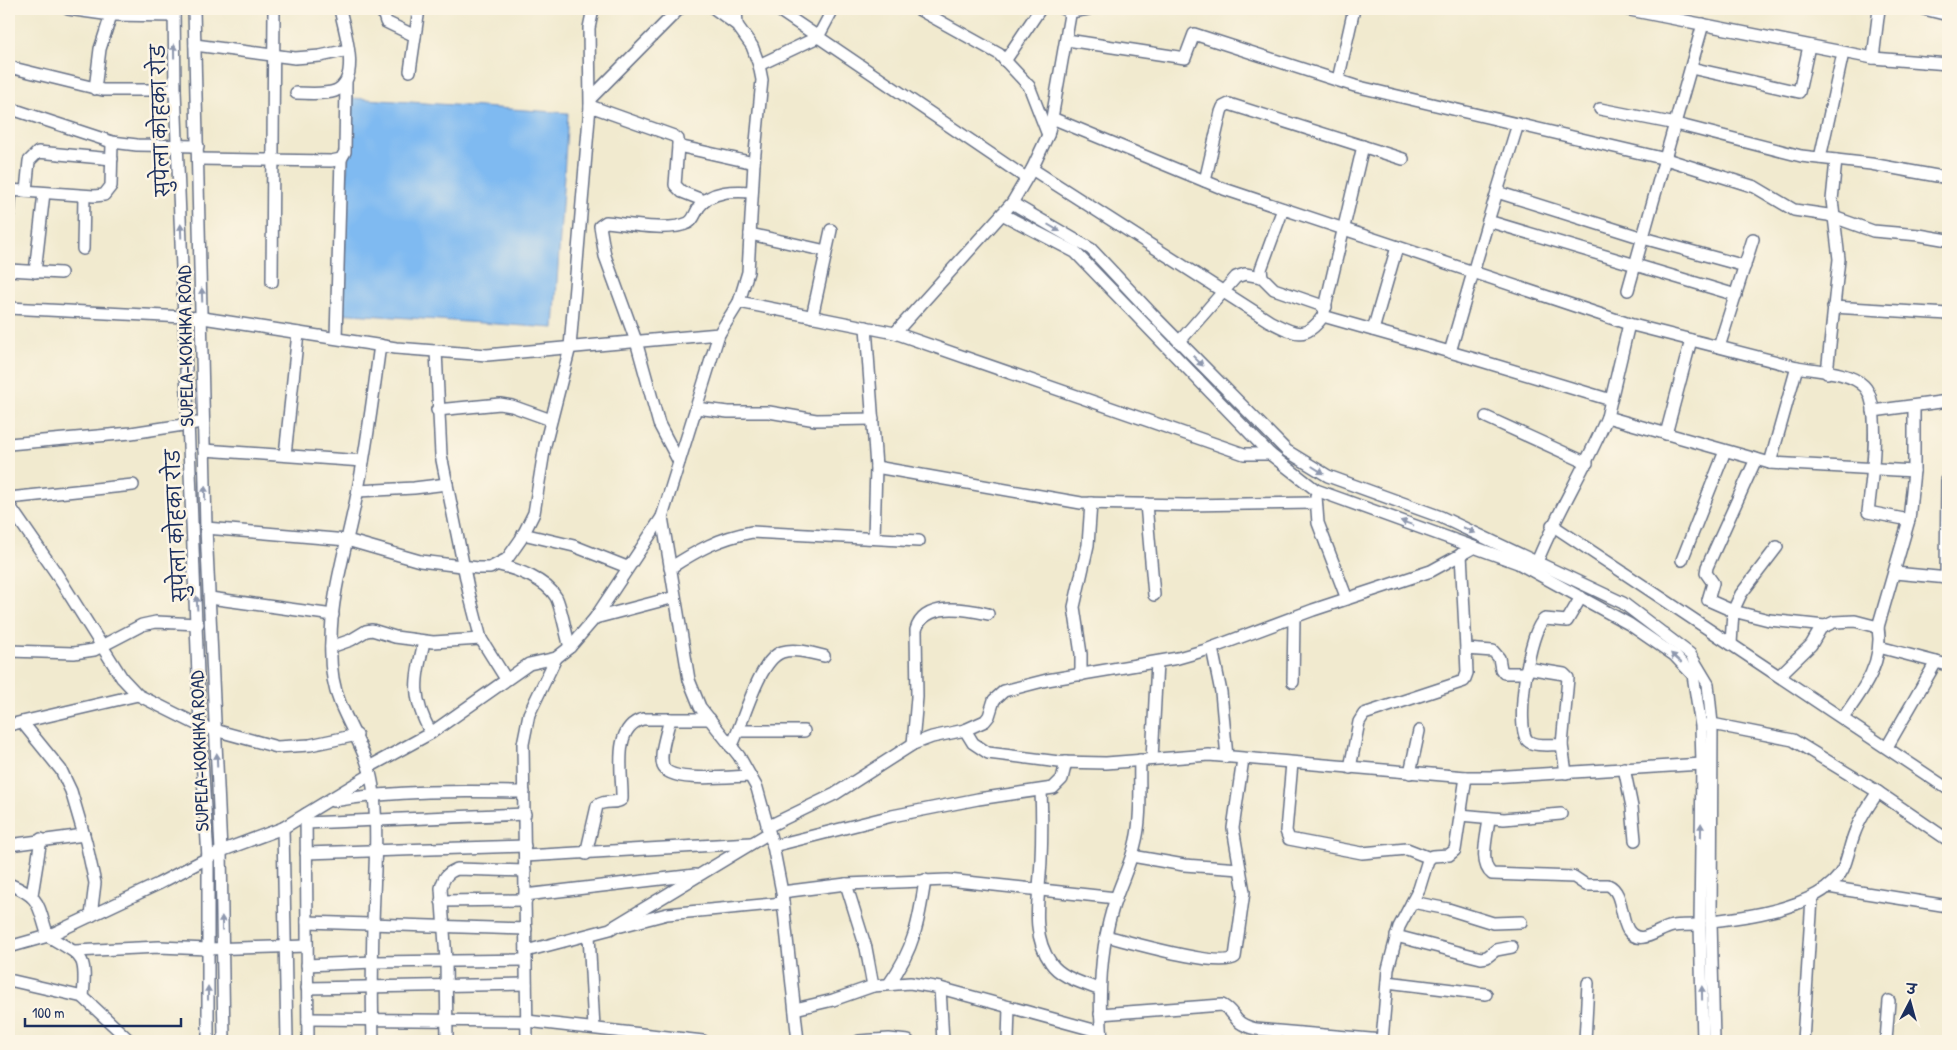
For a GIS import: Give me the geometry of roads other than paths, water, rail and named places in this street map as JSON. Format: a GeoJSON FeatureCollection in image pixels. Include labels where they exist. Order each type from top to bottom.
{"type":"FeatureCollection","features":[{"type":"Feature","properties":{"kind":"street"},"geometry":{"type":"LineString","coordinates":[[68,9],[111,15],[174,12]]}},
{"type":"Feature","properties":{"kind":"street","name":"SUPELA-KOKHKA ROAD"},"geometry":{"type":"LineString","coordinates":[[194,9],[203,318],[206,528],[221,851],[224,1041]]}},
{"type":"Feature","properties":{"kind":"street"},"geometry":{"type":"LineString","coordinates":[[272,282],[274,9]]}},
{"type":"Feature","properties":{"kind":"street"},"geometry":{"type":"LineString","coordinates":[[336,338],[341,159],[345,152],[346,83],[350,70],[340,9]]}},
{"type":"Feature","properties":{"kind":"street"},"geometry":{"type":"LineString","coordinates":[[382,9],[386,22],[415,36]]}},
{"type":"Feature","properties":{"kind":"street"},"geometry":{"type":"LineString","coordinates":[[410,71],[419,9]]}},
{"type":"Feature","properties":{"kind":"street"},"geometry":{"type":"LineString","coordinates":[[206,528],[348,540],[420,561],[464,567],[490,568],[499,565],[507,559],[534,513],[545,445],[570,347],[591,102],[588,36],[593,9]]}},
{"type":"Feature","properties":{"kind":"street"},"geometry":{"type":"LineString","coordinates":[[591,102],[679,9]]}},
{"type":"Feature","properties":{"kind":"street"},"geometry":{"type":"LineString","coordinates":[[369,767],[431,733],[529,664],[556,658],[570,647],[595,618],[627,567],[662,517],[719,334],[739,302],[748,272],[754,163],[762,80],[752,46],[737,25],[715,9]]}},
{"type":"Feature","properties":{"kind":"street"},"geometry":{"type":"LineString","coordinates":[[736,9],[737,25]]}},
{"type":"Feature","properties":{"kind":"street"},"geometry":{"type":"LineString","coordinates":[[777,9],[1029,174],[1290,331],[1307,332],[1316,326],[1325,311],[1363,146]]}},
{"type":"Feature","properties":{"kind":"street"},"geometry":{"type":"LineString","coordinates":[[759,65],[818,37],[833,9]]}},
{"type":"Feature","properties":{"kind":"street"},"geometry":{"type":"LineString","coordinates":[[918,9],[999,54],[1029,86],[1048,135]]}},
{"type":"Feature","properties":{"kind":"street"},"geometry":{"type":"LineString","coordinates":[[1005,61],[1040,9]]}},
{"type":"Feature","properties":{"kind":"street"},"geometry":{"type":"LineString","coordinates":[[895,333],[1012,203],[1048,135],[1066,40],[1068,10],[1088,9]]}},
{"type":"Feature","properties":{"kind":"street"},"geometry":{"type":"LineString","coordinates":[[1338,80],[1354,9]]}},
{"type":"Feature","properties":{"kind":"street"},"geometry":{"type":"LineString","coordinates":[[1625,9],[1843,53],[1873,58],[1948,64]]}},
{"type":"Feature","properties":{"kind":"street"},"geometry":{"type":"LineString","coordinates":[[1873,58],[1880,9]]}},
{"type":"Feature","properties":{"kind":"street"},"geometry":{"type":"LineString","coordinates":[[1924,9],[1948,14]]}},
{"type":"Feature","properties":{"kind":"street","name":"सुपेला कोहका रोड"},"geometry":{"type":"LineString","coordinates":[[174,12],[175,90],[198,624],[200,726],[208,858],[208,1041]]}},
{"type":"Feature","properties":{"kind":"street"},"geometry":{"type":"LineString","coordinates":[[95,89],[100,49],[111,15]]}},
{"type":"Feature","properties":{"kind":"street"},"geometry":{"type":"LineString","coordinates":[[1628,290],[1703,24]]}},
{"type":"Feature","properties":{"kind":"street"},"geometry":{"type":"LineString","coordinates":[[1066,40],[1185,58],[1194,34],[1338,80],[1666,159],[1756,187],[1794,210],[1834,217],[1873,231],[1919,235],[1948,240]]}},
{"type":"Feature","properties":{"kind":"street"},"geometry":{"type":"LineString","coordinates":[[195,45],[274,56],[307,58],[348,50]]}},
{"type":"Feature","properties":{"kind":"street"},"geometry":{"type":"LineString","coordinates":[[1691,68],[1799,92],[1809,46]]}},
{"type":"Feature","properties":{"kind":"street"},"geometry":{"type":"LineString","coordinates":[[1820,158],[1843,53]]}},
{"type":"Feature","properties":{"kind":"street"},"geometry":{"type":"LineString","coordinates":[[9,67],[95,89],[175,90]]}},
{"type":"Feature","properties":{"kind":"street"},"geometry":{"type":"LineString","coordinates":[[296,94],[333,92],[346,83]]}},
{"type":"Feature","properties":{"kind":"street"},"geometry":{"type":"LineString","coordinates":[[591,102],[678,139],[675,185],[682,192],[705,201]]}},
{"type":"Feature","properties":{"kind":"street"},"geometry":{"type":"LineString","coordinates":[[1205,181],[1221,112],[1223,107],[1229,104],[1403,159]]}},
{"type":"Feature","properties":{"kind":"street"},"geometry":{"type":"LineString","coordinates":[[9,108],[112,142],[138,145],[198,146]]}},
{"type":"Feature","properties":{"kind":"street"},"geometry":{"type":"LineString","coordinates":[[1600,110],[1676,124],[1801,156],[1948,178]]}},
{"type":"Feature","properties":{"kind":"street"},"geometry":{"type":"LineString","coordinates":[[1052,118],[1205,181],[1629,324],[1797,368],[1848,377],[1864,386],[1870,394],[1873,411],[1873,470],[1868,512],[1909,520]]}},
{"type":"Feature","properties":{"kind":"street"},"geometry":{"type":"LineString","coordinates":[[1450,352],[1518,124]]}},
{"type":"Feature","properties":{"kind":"street"},"geometry":{"type":"LineString","coordinates":[[9,213],[10,190],[84,196],[100,196],[108,193],[111,186],[112,142]]}},
{"type":"Feature","properties":{"kind":"street"},"geometry":{"type":"LineString","coordinates":[[678,146],[754,163]]}},
{"type":"Feature","properties":{"kind":"street"},"geometry":{"type":"LineString","coordinates":[[26,191],[29,161],[33,154],[38,152],[112,158]]}},
{"type":"Feature","properties":{"kind":"street"},"geometry":{"type":"LineString","coordinates":[[198,159],[331,161],[341,159]]}},
{"type":"Feature","properties":{"kind":"street"},"geometry":{"type":"LineString","coordinates":[[1827,373],[1832,307],[1839,259],[1832,200],[1836,160]]}},
{"type":"Feature","properties":{"kind":"street"},"geometry":{"type":"LineString","coordinates":[[35,272],[44,192]]}},
{"type":"Feature","properties":{"kind":"street"},"geometry":{"type":"LineString","coordinates":[[679,462],[659,424],[636,341],[604,256],[600,226],[606,222],[680,226],[691,221],[705,201],[725,192],[752,192]]}},
{"type":"Feature","properties":{"kind":"street"},"geometry":{"type":"LineString","coordinates":[[1497,192],[1643,238],[1745,266]]}},
{"type":"Feature","properties":{"kind":"street"},"geometry":{"type":"LineString","coordinates":[[83,249],[84,196]]}},
{"type":"Feature","properties":{"kind":"street"},"geometry":{"type":"LineString","coordinates":[[1012,203],[1091,249],[1179,342],[1287,450],[1328,476],[1441,517],[1623,604],[1690,654],[1708,684],[1703,1041]]}},
{"type":"Feature","properties":{"kind":"street"},"geometry":{"type":"LineString","coordinates":[[1262,278],[1262,269],[1283,208]]}},
{"type":"Feature","properties":{"kind":"street"},"geometry":{"type":"LineString","coordinates":[[1002,214],[1074,252],[1270,454],[1316,490],[1472,548],[1518,562],[1637,629],[1674,655],[1693,676],[1707,725],[1702,764],[1706,923],[1714,1041]]}},
{"type":"Feature","properties":{"kind":"street"},"geometry":{"type":"LineString","coordinates":[[1488,221],[1736,295]]}},
{"type":"Feature","properties":{"kind":"street"},"geometry":{"type":"LineString","coordinates":[[812,316],[831,230]]}},
{"type":"Feature","properties":{"kind":"street"},"geometry":{"type":"LineString","coordinates":[[750,234],[826,251]]}},
{"type":"Feature","properties":{"kind":"street"},"geometry":{"type":"LineString","coordinates":[[1719,348],[1753,240]]}},
{"type":"Feature","properties":{"kind":"street"},"geometry":{"type":"LineString","coordinates":[[1373,330],[1397,247]]}},
{"type":"Feature","properties":{"kind":"street"},"geometry":{"type":"LineString","coordinates":[[9,270],[62,273]]}},
{"type":"Feature","properties":{"kind":"street"},"geometry":{"type":"LineString","coordinates":[[1179,342],[1240,274],[1262,278],[1274,289],[1373,330],[1611,400]]}},
{"type":"Feature","properties":{"kind":"street"},"geometry":{"type":"LineString","coordinates":[[739,302],[895,333],[1244,454],[1270,454]]}},
{"type":"Feature","properties":{"kind":"street"},"geometry":{"type":"LineString","coordinates":[[1832,307],[1948,314]]}},
{"type":"Feature","properties":{"kind":"street"},"geometry":{"type":"LineString","coordinates":[[9,308],[203,318],[380,345],[487,355],[719,334]]}},
{"type":"Feature","properties":{"kind":"street"},"geometry":{"type":"LineString","coordinates":[[1537,562],[1552,525],[1587,463],[1607,417],[1629,324]]}},
{"type":"Feature","properties":{"kind":"street"},"geometry":{"type":"LineString","coordinates":[[866,328],[876,467],[874,538]]}},
{"type":"Feature","properties":{"kind":"street"},"geometry":{"type":"LineString","coordinates":[[285,454],[298,332]]}},
{"type":"Feature","properties":{"kind":"street"},"geometry":{"type":"LineString","coordinates":[[1666,434],[1691,340]]}},
{"type":"Feature","properties":{"kind":"street"},"geometry":{"type":"LineString","coordinates":[[373,1041],[373,925],[376,849],[374,794],[369,767],[357,735],[340,703],[332,674],[331,647],[333,615],[358,491],[380,345]]}},
{"type":"Feature","properties":{"kind":"street"},"geometry":{"type":"LineString","coordinates":[[436,351],[441,455],[464,567],[481,639],[506,679]]}},
{"type":"Feature","properties":{"kind":"street"},"geometry":{"type":"LineString","coordinates":[[1770,463],[1797,368]]}},
{"type":"Feature","properties":{"kind":"street"},"geometry":{"type":"LineString","coordinates":[[1873,411],[1948,401]]}},
{"type":"Feature","properties":{"kind":"street"},"geometry":{"type":"LineString","coordinates":[[438,410],[500,404],[512,406],[551,420]]}},
{"type":"Feature","properties":{"kind":"street"},"geometry":{"type":"LineString","coordinates":[[1843,718],[1874,670],[1879,646],[1878,627],[1909,520],[1914,471],[1914,406]]}},
{"type":"Feature","properties":{"kind":"street"},"geometry":{"type":"LineString","coordinates":[[696,408],[728,412],[769,412],[816,420],[873,419]]}},
{"type":"Feature","properties":{"kind":"street"},"geometry":{"type":"LineString","coordinates":[[1486,417],[1587,463]]}},
{"type":"Feature","properties":{"kind":"street"},"geometry":{"type":"LineString","coordinates":[[1607,417],[1770,463],[1914,471]]}},
{"type":"Feature","properties":{"kind":"street"},"geometry":{"type":"LineString","coordinates":[[9,444],[131,433],[188,423],[205,423]]}},
{"type":"Feature","properties":{"kind":"street"},"geometry":{"type":"LineString","coordinates":[[204,450],[285,454],[363,461]]}},
{"type":"Feature","properties":{"kind":"street"},"geometry":{"type":"LineString","coordinates":[[1682,560],[1725,451]]}},
{"type":"Feature","properties":{"kind":"street"},"geometry":{"type":"LineString","coordinates":[[1756,459],[1706,571],[1713,583],[1708,600],[1733,611],[1769,620],[1825,626]]}},
{"type":"Feature","properties":{"kind":"street"},"geometry":{"type":"LineString","coordinates":[[876,467],[1008,492],[1091,503],[1316,503]]}},
{"type":"Feature","properties":{"kind":"street"},"geometry":{"type":"LineString","coordinates":[[1895,573],[1947,578],[1947,480]]}},
{"type":"Feature","properties":{"kind":"street"},"geometry":{"type":"LineString","coordinates":[[358,491],[447,484]]}},
{"type":"Feature","properties":{"kind":"street"},"geometry":{"type":"LineString","coordinates":[[9,498],[133,485]]}},
{"type":"Feature","properties":{"kind":"street"},"geometry":{"type":"LineString","coordinates":[[1316,490],[1318,523],[1348,599]]}},
{"type":"Feature","properties":{"kind":"street"},"geometry":{"type":"LineString","coordinates":[[1081,675],[1081,654],[1074,607],[1088,545],[1091,503]]}},
{"type":"Feature","properties":{"kind":"street"},"geometry":{"type":"LineString","coordinates":[[1146,504],[1154,595]]}},
{"type":"Feature","properties":{"kind":"street"},"geometry":{"type":"LineString","coordinates":[[11,507],[56,573],[101,647],[122,678],[138,695],[200,726],[277,747],[310,745],[357,735]]}},
{"type":"Feature","properties":{"kind":"street"},"geometry":{"type":"LineString","coordinates":[[662,517],[689,680],[700,707],[731,747],[750,776],[756,788],[768,830],[783,898],[798,1041]]}},
{"type":"Feature","properties":{"kind":"street"},"geometry":{"type":"LineString","coordinates":[[1552,525],[1887,747],[1947,783]]}},
{"type":"Feature","properties":{"kind":"street"},"geometry":{"type":"LineString","coordinates":[[670,568],[707,545],[733,535],[752,532],[919,541]]}},
{"type":"Feature","properties":{"kind":"street"},"geometry":{"type":"LineString","coordinates":[[523,534],[574,546],[627,567]]}},
{"type":"Feature","properties":{"kind":"street"},"geometry":{"type":"LineString","coordinates":[[1731,644],[1733,611],[1741,594],[1777,547]]}},
{"type":"Feature","properties":{"kind":"street"},"geometry":{"type":"LineString","coordinates":[[610,929],[753,843],[768,830],[835,794],[913,744],[932,737],[965,730],[984,721],[989,716],[994,700],[1004,691],[1157,662],[1212,648],[1294,617],[1431,571],[1472,548]]}},
{"type":"Feature","properties":{"kind":"street"},"geometry":{"type":"LineString","coordinates":[[1350,768],[1359,722],[1364,714],[1464,681],[1468,673],[1461,554]]}},
{"type":"Feature","properties":{"kind":"street"},"geometry":{"type":"LineString","coordinates":[[499,565],[527,573],[556,598],[570,647]]}},
{"type":"Feature","properties":{"kind":"street"},"geometry":{"type":"LineString","coordinates":[[595,618],[675,597]]}},
{"type":"Feature","properties":{"kind":"street"},"geometry":{"type":"LineString","coordinates":[[1562,744],[1535,744],[1528,742],[1523,734],[1522,721],[1527,671],[1538,625],[1545,619],[1567,621],[1580,597]]}},
{"type":"Feature","properties":{"kind":"street"},"geometry":{"type":"LineString","coordinates":[[210,598],[333,615]]}},
{"type":"Feature","properties":{"kind":"street"},"geometry":{"type":"LineString","coordinates":[[913,744],[916,723],[916,638],[918,623],[928,614],[944,610],[988,614]]}},
{"type":"Feature","properties":{"kind":"street"},"geometry":{"type":"LineString","coordinates":[[1293,682],[1294,617]]}},
{"type":"Feature","properties":{"kind":"street"},"geometry":{"type":"LineString","coordinates":[[1779,676],[1810,645],[1821,628],[1825,626],[1834,622],[1855,621],[1878,627]]}},
{"type":"Feature","properties":{"kind":"street"},"geometry":{"type":"LineString","coordinates":[[9,651],[74,653],[101,647],[142,625],[156,622],[198,624]]}},
{"type":"Feature","properties":{"kind":"street"},"geometry":{"type":"LineString","coordinates":[[331,647],[372,630],[395,637],[424,642],[481,639]]}},
{"type":"Feature","properties":{"kind":"street"},"geometry":{"type":"LineString","coordinates":[[424,642],[418,666],[416,699],[420,713],[431,733]]}},
{"type":"Feature","properties":{"kind":"street"},"geometry":{"type":"LineString","coordinates":[[1879,646],[1948,665]]}},
{"type":"Feature","properties":{"kind":"street"},"geometry":{"type":"LineString","coordinates":[[1212,648],[1221,692],[1227,757]]}},
{"type":"Feature","properties":{"kind":"street"},"geometry":{"type":"LineString","coordinates":[[1466,649],[1490,649],[1496,653],[1504,673],[1527,671],[1564,674],[1568,678],[1562,744],[1566,772]]}},
{"type":"Feature","properties":{"kind":"street"},"geometry":{"type":"LineString","coordinates":[[731,747],[740,731],[761,677],[775,656],[790,650],[824,656]]}},
{"type":"Feature","properties":{"kind":"street"},"geometry":{"type":"LineString","coordinates":[[527,1041],[523,744],[529,714],[556,658]]}},
{"type":"Feature","properties":{"kind":"street"},"geometry":{"type":"LineString","coordinates":[[795,1009],[833,1000],[873,986],[910,983],[940,988],[1008,1007],[1102,1037],[1100,990],[1106,936],[1116,898],[1137,838],[1157,662]]}},
{"type":"Feature","properties":{"kind":"street"},"geometry":{"type":"LineString","coordinates":[[1887,747],[1936,662]]}},
{"type":"Feature","properties":{"kind":"street"},"geometry":{"type":"LineString","coordinates":[[9,725],[138,695]]}},
{"type":"Feature","properties":{"kind":"street"},"geometry":{"type":"LineString","coordinates":[[586,854],[597,806],[601,803],[622,799],[620,749],[630,727],[643,719],[710,719]]}},
{"type":"Feature","properties":{"kind":"street"},"geometry":{"type":"LineString","coordinates":[[670,719],[662,764],[666,770],[683,778],[750,776]]}},
{"type":"Feature","properties":{"kind":"street"},"geometry":{"type":"LineString","coordinates":[[22,722],[61,770],[71,791],[95,883],[91,916]]}},
{"type":"Feature","properties":{"kind":"street"},"geometry":{"type":"LineString","coordinates":[[1707,725],[1793,740],[1878,792],[1948,840]]}},
{"type":"Feature","properties":{"kind":"street"},"geometry":{"type":"LineString","coordinates":[[740,731],[804,730]]}},
{"type":"Feature","properties":{"kind":"street"},"geometry":{"type":"LineString","coordinates":[[965,730],[973,744],[988,753],[1066,762],[1106,763],[1209,755],[1466,777],[1702,764]]}},
{"type":"Feature","properties":{"kind":"street"},"geometry":{"type":"LineString","coordinates":[[1410,773],[1418,731]]}},
{"type":"Feature","properties":{"kind":"street"},"geometry":{"type":"LineString","coordinates":[[1106,936],[1158,950],[1216,961],[1232,960],[1237,952],[1244,892],[1233,828],[1243,759]]}},
{"type":"Feature","properties":{"kind":"street"},"geometry":{"type":"LineString","coordinates":[[772,846],[892,816],[978,799],[1041,791],[1059,784],[1066,762]]}},
{"type":"Feature","properties":{"kind":"street"},"geometry":{"type":"LineString","coordinates":[[1292,763],[1286,831],[1289,839],[1362,853],[1407,849],[1430,858],[1452,853],[1456,846],[1466,777]]}},
{"type":"Feature","properties":{"kind":"street"},"geometry":{"type":"LineString","coordinates":[[9,947],[48,936],[221,851],[306,818],[327,802],[370,776],[369,767]]}},
{"type":"Feature","properties":{"kind":"street"},"geometry":{"type":"LineString","coordinates":[[1624,768],[1632,807],[1635,840]]}},
{"type":"Feature","properties":{"kind":"street"},"geometry":{"type":"LineString","coordinates":[[327,802],[374,794],[440,790],[524,792]]}},
{"type":"Feature","properties":{"kind":"street"},"geometry":{"type":"LineString","coordinates":[[1041,791],[1041,860],[1037,925],[1041,946],[1051,964],[1065,975],[1100,990]]}},
{"type":"Feature","properties":{"kind":"street"},"geometry":{"type":"LineString","coordinates":[[1489,818],[1485,861],[1488,871],[1492,874],[1574,877],[1586,885],[1608,885],[1615,890],[1628,930],[1635,936],[1649,937],[1664,928],[1746,918],[1812,898],[1828,887],[1843,868],[1859,820],[1878,792]]}},
{"type":"Feature","properties":{"kind":"street"},"geometry":{"type":"LineString","coordinates":[[306,818],[525,814]]}},
{"type":"Feature","properties":{"kind":"street"},"geometry":{"type":"LineString","coordinates":[[1460,815],[1489,818],[1561,814]]}},
{"type":"Feature","properties":{"kind":"street"},"geometry":{"type":"LineString","coordinates":[[306,818],[308,1041]]}},
{"type":"Feature","properties":{"kind":"street"},"geometry":{"type":"LineString","coordinates":[[283,828],[287,1041]]}},
{"type":"Feature","properties":{"kind":"street"},"geometry":{"type":"LineString","coordinates":[[9,845],[84,835]]}},
{"type":"Feature","properties":{"kind":"street"},"geometry":{"type":"LineString","coordinates":[[41,840],[32,895],[48,936],[75,951],[81,958],[85,971],[83,997]]}},
{"type":"Feature","properties":{"kind":"street"},"geometry":{"type":"LineString","coordinates":[[306,853],[376,849],[525,851],[586,854],[753,843]]}},
{"type":"Feature","properties":{"kind":"street"},"geometry":{"type":"LineString","coordinates":[[1132,856],[1184,865],[1240,869]]}},
{"type":"Feature","properties":{"kind":"street"},"geometry":{"type":"LineString","coordinates":[[1100,1014],[1222,1005],[1227,1008],[1237,1022],[1256,1029],[1382,1041],[1387,982],[1396,936],[1419,889],[1430,858]]}},
{"type":"Feature","properties":{"kind":"street"},"geometry":{"type":"LineString","coordinates":[[446,1041],[446,960],[442,901],[443,880],[448,873],[458,869],[525,870]]}},
{"type":"Feature","properties":{"kind":"street"},"geometry":{"type":"LineString","coordinates":[[442,901],[526,898],[700,874]]}},
{"type":"Feature","properties":{"kind":"street"},"geometry":{"type":"LineString","coordinates":[[307,966],[526,955],[589,935],[667,914],[783,898],[846,884],[925,880],[966,882],[1116,898]]}},
{"type":"Feature","properties":{"kind":"street"},"geometry":{"type":"LineString","coordinates":[[889,984],[902,966],[912,946],[919,922],[925,880]]}},
{"type":"Feature","properties":{"kind":"street"},"geometry":{"type":"LineString","coordinates":[[9,884],[32,895]]}},
{"type":"Feature","properties":{"kind":"street"},"geometry":{"type":"LineString","coordinates":[[846,884],[866,948],[873,986]]}},
{"type":"Feature","properties":{"kind":"street"},"geometry":{"type":"LineString","coordinates":[[1828,887],[1948,906]]}},
{"type":"Feature","properties":{"kind":"street"},"geometry":{"type":"LineString","coordinates":[[1803,1041],[1812,898]]}},
{"type":"Feature","properties":{"kind":"street"},"geometry":{"type":"LineString","coordinates":[[1412,902],[1448,909],[1493,923],[1520,922]]}},
{"type":"Feature","properties":{"kind":"street"},"geometry":{"type":"LineString","coordinates":[[307,922],[526,929]]}},
{"type":"Feature","properties":{"kind":"street"},"geometry":{"type":"LineString","coordinates":[[589,935],[594,1028]]}},
{"type":"Feature","properties":{"kind":"street"},"geometry":{"type":"LineString","coordinates":[[1396,936],[1481,958],[1487,957],[1496,950],[1512,947]]}},
{"type":"Feature","properties":{"kind":"street"},"geometry":{"type":"LineString","coordinates":[[75,951],[159,947],[208,950],[285,945],[307,946]]}},
{"type":"Feature","properties":{"kind":"street"},"geometry":{"type":"LineString","coordinates":[[9,980],[83,997],[130,1041]]}},
{"type":"Feature","properties":{"kind":"street"},"geometry":{"type":"LineString","coordinates":[[1387,982],[1486,994]]}},
{"type":"Feature","properties":{"kind":"street"},"geometry":{"type":"LineString","coordinates":[[1585,1041],[1588,983]]}},
{"type":"Feature","properties":{"kind":"street"},"geometry":{"type":"LineString","coordinates":[[307,988],[526,984]]}},
{"type":"Feature","properties":{"kind":"street"},"geometry":{"type":"LineString","coordinates":[[940,988],[943,1041]]}},
{"type":"Feature","properties":{"kind":"street"},"geometry":{"type":"LineString","coordinates":[[1886,1041],[1888,1001]]}},
{"type":"Feature","properties":{"kind":"street"},"geometry":{"type":"LineString","coordinates":[[1008,1007],[1008,1041]]}},
{"type":"Feature","properties":{"kind":"street"},"geometry":{"type":"LineString","coordinates":[[308,1019],[527,1021],[661,1038],[703,1041]]}},
{"type":"Feature","properties":{"kind":"street"},"geometry":{"type":"LineString","coordinates":[[859,1041],[889,1039],[908,1041]]}},
{"type":"Feature","properties":{"kind":"water"},"geometry":{"type":"Polygon","coordinates":[[[352,98],[568,113],[554,328],[337,313],[352,98]]]}}]}
